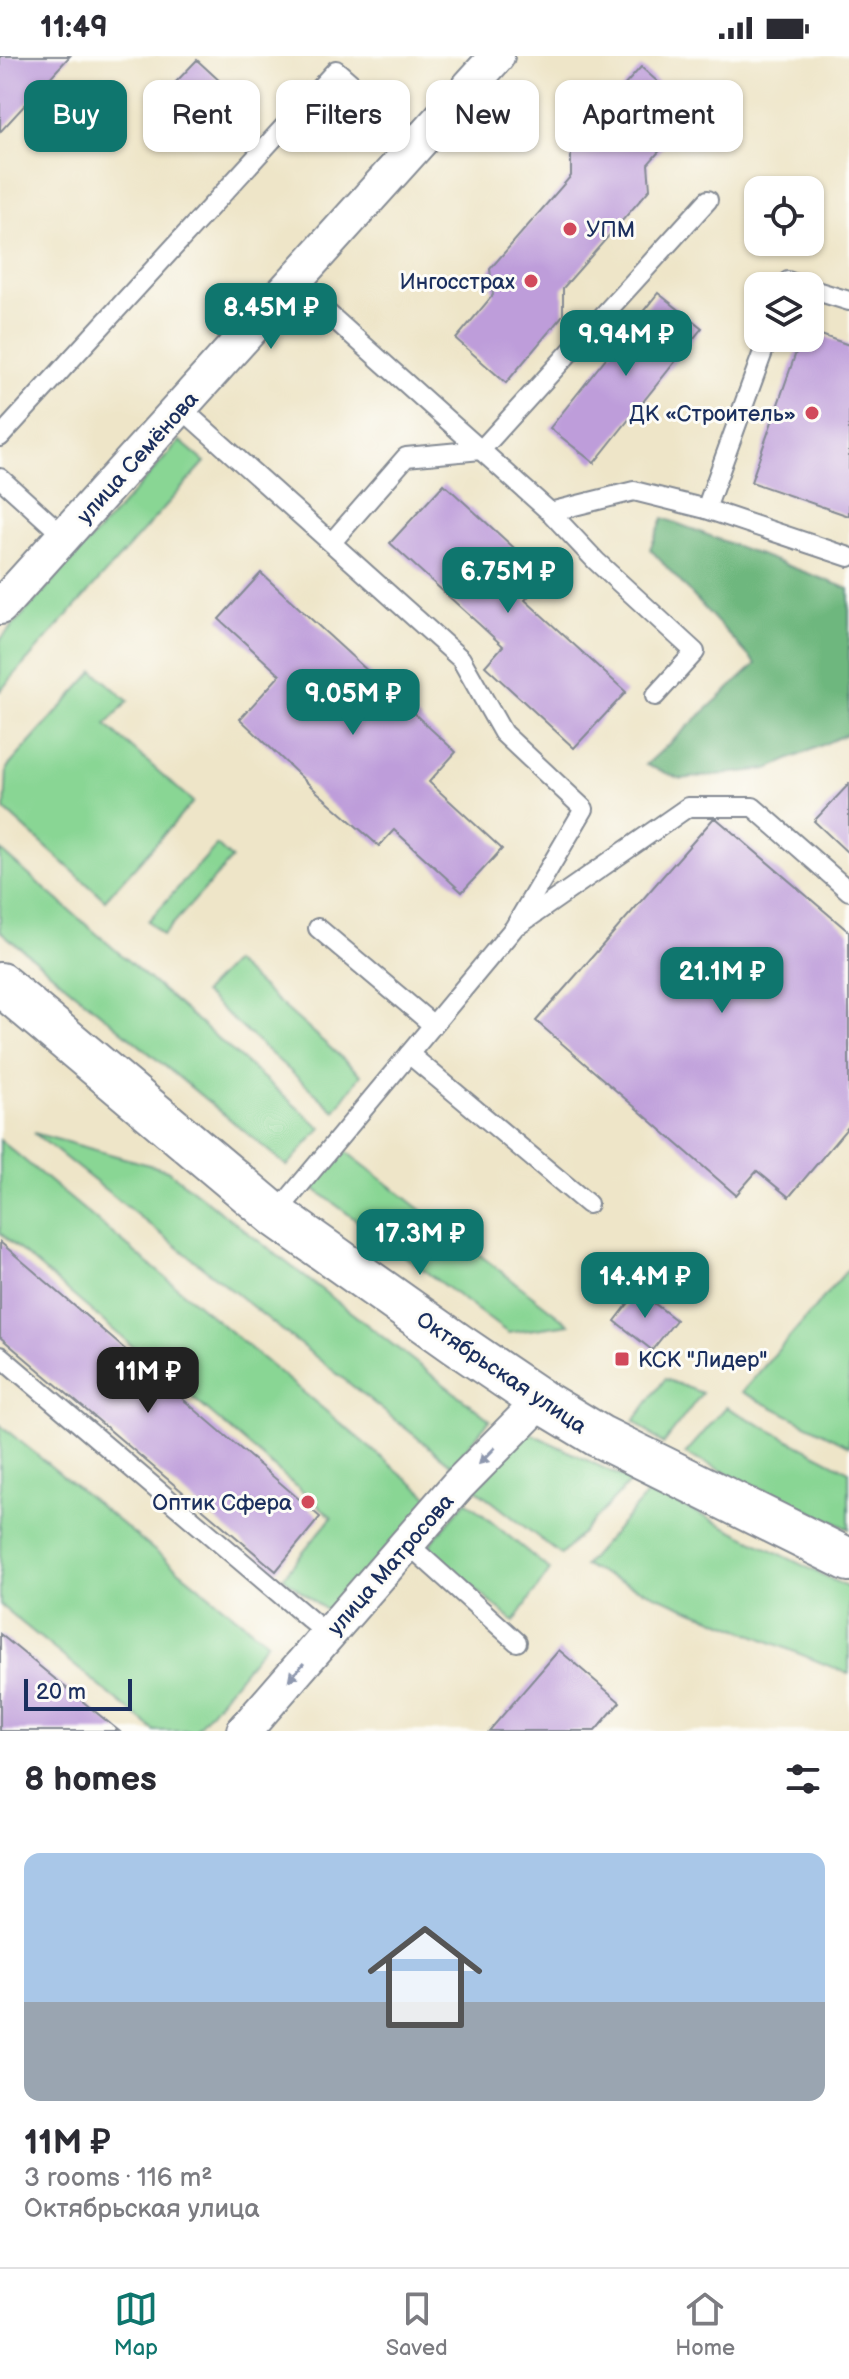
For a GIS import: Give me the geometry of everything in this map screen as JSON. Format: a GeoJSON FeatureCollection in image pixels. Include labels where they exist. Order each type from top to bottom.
{"type":"FeatureCollection","features":[{"type":"Feature","properties":{"kind":"street","name":"улица Семёнова"},"geometry":{"type":"LineString","coordinates":[[0,607],[497,56]]}},
{"type":"Feature","properties":{"kind":"street","name":"Октябрьская улица"},"geometry":{"type":"LineString","coordinates":[[0,984],[275,1215],[541,1401],[658,1467],[849,1560]]}},
{"type":"Feature","properties":{"kind":"street","name":"улица Матросова"},"geometry":{"type":"LineString","coordinates":[[244,1731],[458,1485],[541,1401]]}},
{"type":"Feature","properties":{"kind":"lane"},"geometry":{"type":"LineString","coordinates":[[0,437],[336,70],[420,144]]}},
{"type":"Feature","properties":{"kind":"lane"},"geometry":{"type":"LineString","coordinates":[[332,542],[406,457],[481,450],[708,200]]}},
{"type":"Feature","properties":{"kind":"lane"},"geometry":{"type":"LineString","coordinates":[[294,283],[550,512],[596,561],[695,652],[655,696]]}},
{"type":"Feature","properties":{"kind":"lane"},"geometry":{"type":"LineString","coordinates":[[824,293],[849,301]]}},
{"type":"Feature","properties":{"kind":"lane"},"geometry":{"type":"LineString","coordinates":[[706,509],[763,352]]}},
{"type":"Feature","properties":{"kind":"lane"},"geometry":{"type":"LineString","coordinates":[[181,408],[461,659],[503,733],[584,809],[514,928],[275,1215]]}},
{"type":"Feature","properties":{"kind":"lane"},"geometry":{"type":"LineString","coordinates":[[0,478],[65,537]]}},
{"type":"Feature","properties":{"kind":"lane"},"geometry":{"type":"LineString","coordinates":[[550,512],[634,491],[706,509],[849,557]]}},
{"type":"Feature","properties":{"kind":"lane"},"geometry":{"type":"LineString","coordinates":[[514,928],[688,807],[753,807],[849,891]]}},
{"type":"Feature","properties":{"kind":"lane"},"geometry":{"type":"LineString","coordinates":[[318,928],[433,1025]]}},
{"type":"Feature","properties":{"kind":"lane"},"geometry":{"type":"LineString","coordinates":[[409,1054],[588,1204]]}},
{"type":"Feature","properties":{"kind":"lane"},"geometry":{"type":"LineString","coordinates":[[0,1356],[328,1635]]}},
{"type":"Feature","properties":{"kind":"lane"},"geometry":{"type":"LineString","coordinates":[[408,1544],[517,1642]]}},
{"type":"Feature","properties":{"kind":"green space"},"geometry":{"type":"Polygon","coordinates":[[[180,441],[205,462],[0,691],[0,640],[180,441]]]}},
{"type":"Feature","properties":{"kind":"green space"},"geometry":{"type":"Polygon","coordinates":[[[663,518],[849,589],[849,733],[768,769],[681,779],[646,765],[756,664],[650,549],[663,518]]]}},
{"type":"Feature","properties":{"kind":"green space"},"geometry":{"type":"Polygon","coordinates":[[[94,671],[128,701],[106,725],[193,802],[105,900],[5,810],[7,768],[94,671]]]}},
{"type":"Feature","properties":{"kind":"green space"},"geometry":{"type":"Polygon","coordinates":[[[217,845],[232,859],[163,935],[148,921],[217,845]]]}},
{"type":"Feature","properties":{"kind":"green space"},"geometry":{"type":"Polygon","coordinates":[[[0,850],[321,1128],[287,1166],[0,931],[0,850]]]}},
{"type":"Feature","properties":{"kind":"green space"},"geometry":{"type":"Polygon","coordinates":[[[233,962],[361,1075],[335,1111],[203,993],[233,962]]]}},
{"type":"Feature","properties":{"kind":"green space"},"geometry":{"type":"Polygon","coordinates":[[[34,1133],[167,1170],[490,1420],[452,1465],[34,1133]]]}},
{"type":"Feature","properties":{"kind":"green space"},"geometry":{"type":"Polygon","coordinates":[[[0,1140],[434,1501],[332,1615],[283,1577],[332,1517],[0,1233],[0,1140]]]}},
{"type":"Feature","properties":{"kind":"green space"},"geometry":{"type":"Polygon","coordinates":[[[344,1150],[569,1324],[508,1333],[312,1187],[344,1150]]]}},
{"type":"Feature","properties":{"kind":"green space"},"geometry":{"type":"Polygon","coordinates":[[[849,1268],[849,1446],[742,1392],[849,1268]]]}},
{"type":"Feature","properties":{"kind":"green space"},"geometry":{"type":"Polygon","coordinates":[[[665,1379],[702,1393],[663,1444],[634,1421],[665,1379]]]}},
{"type":"Feature","properties":{"kind":"green space"},"geometry":{"type":"Polygon","coordinates":[[[726,1407],[849,1471],[849,1529],[685,1454],[726,1407]]]}},
{"type":"Feature","properties":{"kind":"green space"},"geometry":{"type":"Polygon","coordinates":[[[0,1425],[267,1642],[195,1731],[155,1731],[0,1605],[0,1425]]]}},
{"type":"Feature","properties":{"kind":"green space"},"geometry":{"type":"Polygon","coordinates":[[[528,1432],[631,1481],[561,1555],[476,1489],[528,1432]]]}},
{"type":"Feature","properties":{"kind":"green space"},"geometry":{"type":"Polygon","coordinates":[[[651,1490],[849,1588],[849,1674],[584,1566],[651,1490]]]}},
{"type":"Feature","properties":{"kind":"green space"},"geometry":{"type":"Polygon","coordinates":[[[466,1501],[550,1570],[514,1622],[427,1548],[466,1501]]]}},
{"type":"Feature","properties":{"kind":"building"},"geometry":{"type":"Polygon","coordinates":[[[0,56],[70,56],[48,80],[24,80],[24,106],[0,132],[0,56]]]}},
{"type":"Feature","properties":{"kind":"building"},"geometry":{"type":"Polygon","coordinates":[[[197,60],[219,80],[178,80],[197,60]]]}},
{"type":"Feature","properties":{"kind":"building","name":"УПМ"},"geometry":{"type":"Polygon","coordinates":[[[641,67],[656,80],[629,80],[641,67]]]}},
{"type":"Feature","properties":{"kind":"building","name":"УПМ"},"geometry":{"type":"Polygon","coordinates":[[[571,152],[659,152],[648,164],[650,189],[563,288],[563,315],[506,383],[456,339],[493,295],[490,269],[571,176],[571,152]]]}},
{"type":"Feature","properties":{"kind":"building"},"geometry":{"type":"Polygon","coordinates":[[[658,293],[702,328],[594,463],[550,428],[658,293]]]}},
{"type":"Feature","properties":{"kind":"building","name":"ДК «Строитель»"},"geometry":{"type":"Polygon","coordinates":[[[824,336],[849,345],[849,516],[751,482],[796,352],[824,352],[824,336]]]}},
{"type":"Feature","properties":{"kind":"building"},"geometry":{"type":"Polygon","coordinates":[[[444,484],[546,577],[525,600],[626,692],[574,748],[485,666],[503,646],[390,543],[444,484]]]}},
{"type":"Feature","properties":{"kind":"building"},"geometry":{"type":"Polygon","coordinates":[[[261,573],[456,752],[429,782],[502,849],[462,892],[394,830],[379,846],[240,719],[280,675],[219,619],[261,573]]]}},
{"type":"Feature","properties":{"kind":"building"},"geometry":{"type":"Polygon","coordinates":[[[849,784],[849,854],[814,821],[849,784]]]}},
{"type":"Feature","properties":{"kind":"building"},"geometry":{"type":"Polygon","coordinates":[[[713,819],[717,819],[849,932],[849,1126],[789,1197],[757,1171],[736,1195],[536,1021],[713,819]]]}},
{"type":"Feature","properties":{"kind":"building"},"geometry":{"type":"Polygon","coordinates":[[[0,1242],[320,1517],[276,1571],[0,1337],[0,1242]]]}},
{"type":"Feature","properties":{"kind":"building"},"geometry":{"type":"Polygon","coordinates":[[[638,1291],[676,1320],[652,1350],[615,1321],[638,1291]]]}},
{"type":"Feature","properties":{"kind":"building"},"geometry":{"type":"Polygon","coordinates":[[[0,1634],[119,1731],[0,1731],[0,1634]]]}},
{"type":"Feature","properties":{"kind":"building"},"geometry":{"type":"Polygon","coordinates":[[[559,1650],[620,1702],[595,1731],[489,1731],[559,1650]]]}},
{"type":"Feature","properties":{"kind":"place","name":"УПМ"},"geometry":{"type":"Point","coordinates":[570,229]}},
{"type":"Feature","properties":{"kind":"place","name":"Ингосстрах"},"geometry":{"type":"Point","coordinates":[531,281]}},
{"type":"Feature","properties":{"kind":"place","name":"ДК «Строитель»"},"geometry":{"type":"Point","coordinates":[812,413]}},
{"type":"Feature","properties":{"kind":"place","name":"КСК \"Лидер\""},"geometry":{"type":"Point","coordinates":[622,1359]}},
{"type":"Feature","properties":{"kind":"place","name":"Оптик Сфера"},"geometry":{"type":"Point","coordinates":[308,1502]}}]}
